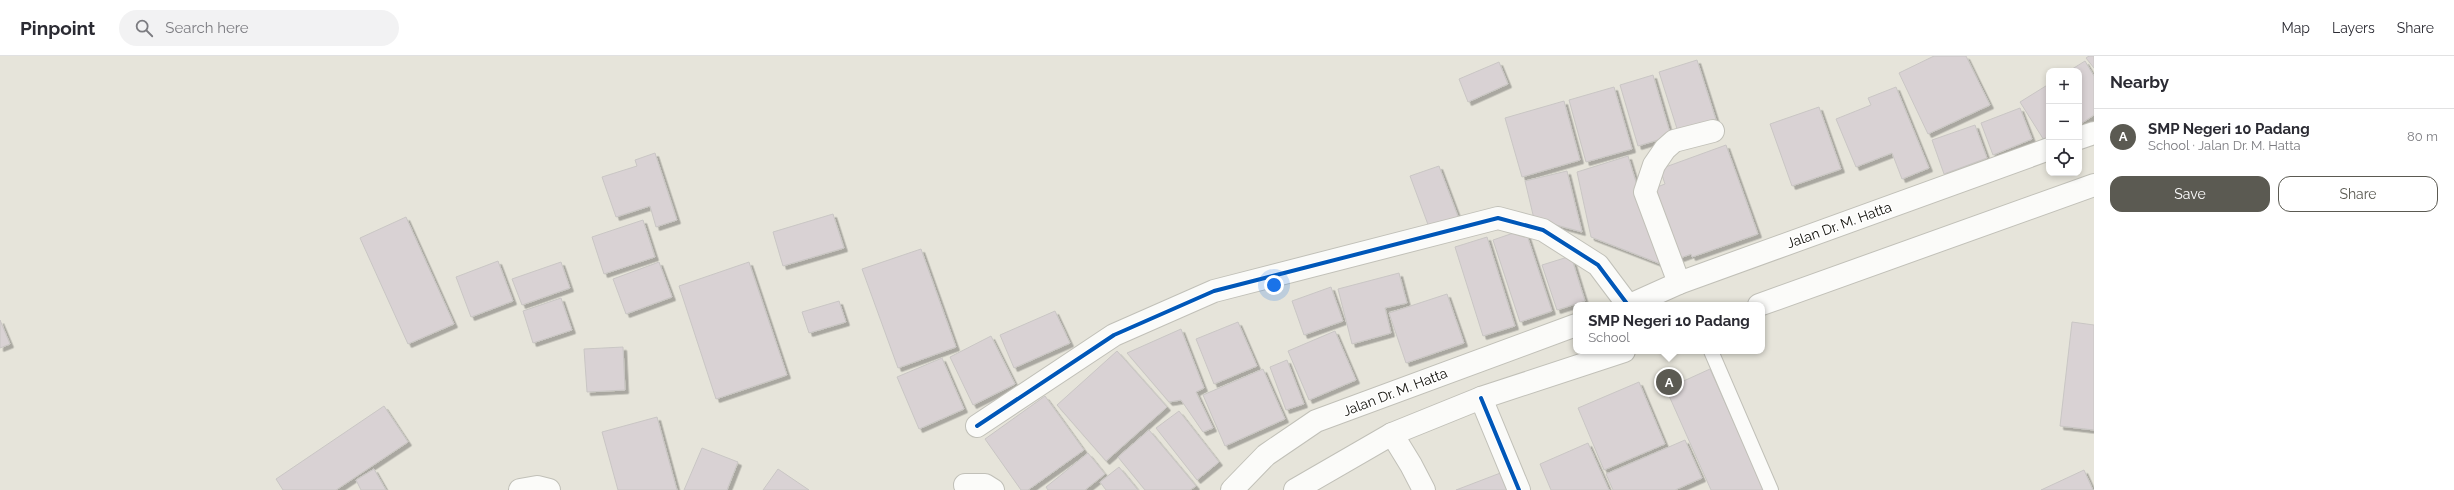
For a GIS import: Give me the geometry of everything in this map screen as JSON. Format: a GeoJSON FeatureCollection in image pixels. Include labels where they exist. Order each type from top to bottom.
{"type":"FeatureCollection","features":[{"type":"Feature","properties":{"kind":"main road"},"geometry":{"type":"LineString","coordinates":[[1679,283],[1645,192],[1654,165],[1664,149],[1674,140],[1714,131]]}},
{"type":"Feature","properties":{"kind":"main road"},"geometry":{"type":"LineString","coordinates":[[2082,137],[2094,133]]}},
{"type":"Feature","properties":{"kind":"main road","name":"Jalan Dr. M. Hatta"},"geometry":{"type":"LineString","coordinates":[[1636,302],[1679,283],[2046,150]]}},
{"type":"Feature","properties":{"kind":"main road"},"geometry":{"type":"LineString","coordinates":[[1765,303],[2094,185]]}},
{"type":"Feature","properties":{"kind":"main road"},"geometry":{"type":"LineString","coordinates":[[977,426],[1114,335],[1214,291],[1268,275],[1498,218],[1543,230],[1598,265],[1627,302]]}},
{"type":"Feature","properties":{"kind":"main road","name":"Jalan Dr. M. Hatta"},"geometry":{"type":"LineString","coordinates":[[1232,490],[1266,455],[1316,421],[1573,326]]}},
{"type":"Feature","properties":{"kind":"main road"},"geometry":{"type":"LineString","coordinates":[[1295,490],[1392,434],[1481,398],[1615,354]]}},
{"type":"Feature","properties":{"kind":"main road"},"geometry":{"type":"LineString","coordinates":[[1481,398],[1520,490]]}},
{"type":"Feature","properties":{"kind":"main road"},"geometry":{"type":"LineString","coordinates":[[1392,434],[1412,465],[1424,490]]}},
{"type":"Feature","properties":{"kind":"main road"},"geometry":{"type":"LineString","coordinates":[[965,485],[985,485],[993,490]]}},
{"type":"Feature","properties":{"kind":"main road"},"geometry":{"type":"LineString","coordinates":[[520,490],[537,488],[548,490]]}},
{"type":"Feature","properties":{"kind":"lane"},"geometry":{"type":"LineString","coordinates":[[1712,354],[1771,490]]}},
{"type":"Feature","properties":{"kind":"building"},"geometry":{"type":"Polygon","coordinates":[[[1934,56],[1966,56],[1990,105],[1928,134],[1899,73],[1934,56]]]}},
{"type":"Feature","properties":{"kind":"building"},"geometry":{"type":"Polygon","coordinates":[[[2089,56],[2094,56],[2094,68],[2086,58],[2089,56]]]}},
{"type":"Feature","properties":{"kind":"building"},"geometry":{"type":"Polygon","coordinates":[[[1697,60],[1717,123],[1679,135],[1659,72],[1697,60]]]}},
{"type":"Feature","properties":{"kind":"building"},"geometry":{"type":"Polygon","coordinates":[[[2085,61],[2094,76],[2094,115],[2082,123],[2082,68],[2074,68],[2085,61]]]}},
{"type":"Feature","properties":{"kind":"building"},"geometry":{"type":"Polygon","coordinates":[[[1499,62],[1508,84],[1468,102],[1459,79],[1499,62]]]}},
{"type":"Feature","properties":{"kind":"building"},"geometry":{"type":"Polygon","coordinates":[[[1653,75],[1671,136],[1638,146],[1620,85],[1653,75]]]}},
{"type":"Feature","properties":{"kind":"building"},"geometry":{"type":"Polygon","coordinates":[[[2046,86],[2046,143],[2020,102],[2046,86]]]}},
{"type":"Feature","properties":{"kind":"building"},"geometry":{"type":"Polygon","coordinates":[[[1614,87],[1632,149],[1586,162],[1569,100],[1614,87]]]}},
{"type":"Feature","properties":{"kind":"building"},"geometry":{"type":"Polygon","coordinates":[[[1896,87],[1929,168],[1902,179],[1892,153],[1856,167],[1836,119],[1871,105],[1868,98],[1896,87]]]}},
{"type":"Feature","properties":{"kind":"building"},"geometry":{"type":"Polygon","coordinates":[[[1564,101],[1580,160],[1522,177],[1505,118],[1564,101]]]}},
{"type":"Feature","properties":{"kind":"building"},"geometry":{"type":"Polygon","coordinates":[[[1819,107],[1841,169],[1792,186],[1770,124],[1819,107]]]}},
{"type":"Feature","properties":{"kind":"building"},"geometry":{"type":"Polygon","coordinates":[[[2020,108],[2032,139],[1993,155],[1981,123],[2020,108]]]}},
{"type":"Feature","properties":{"kind":"building"},"geometry":{"type":"Polygon","coordinates":[[[1975,125],[1987,158],[1944,174],[1932,140],[1975,125]]]}},
{"type":"Feature","properties":{"kind":"building"},"geometry":{"type":"Polygon","coordinates":[[[1726,145],[1758,234],[1692,257],[1691,254],[1675,260],[1649,190],[1665,184],[1660,169],[1726,145]]]}},
{"type":"Feature","properties":{"kind":"building"},"geometry":{"type":"Polygon","coordinates":[[[655,153],[677,220],[656,227],[650,206],[616,217],[602,177],[637,166],[635,160],[655,153]]]}},
{"type":"Feature","properties":{"kind":"building"},"geometry":{"type":"Polygon","coordinates":[[[1628,156],[1661,264],[1591,237],[1577,172],[1628,156]]]}},
{"type":"Feature","properties":{"kind":"building"},"geometry":{"type":"Polygon","coordinates":[[[1439,166],[1459,219],[1430,230],[1410,176],[1439,166]]]}},
{"type":"Feature","properties":{"kind":"building"},"geometry":{"type":"Polygon","coordinates":[[[1567,171],[1582,232],[1534,219],[1525,181],[1567,171]]]}},
{"type":"Feature","properties":{"kind":"building"},"geometry":{"type":"Polygon","coordinates":[[[833,214],[844,248],[783,266],[773,232],[833,214]]]}},
{"type":"Feature","properties":{"kind":"building"},"geometry":{"type":"Polygon","coordinates":[[[406,217],[454,324],[408,344],[360,238],[406,217]]]}},
{"type":"Feature","properties":{"kind":"building"},"geometry":{"type":"Polygon","coordinates":[[[643,220],[655,257],[604,274],[592,237],[643,220]]]}},
{"type":"Feature","properties":{"kind":"building"},"geometry":{"type":"Polygon","coordinates":[[[1525,229],[1552,311],[1520,322],[1493,240],[1525,229]]]}},
{"type":"Feature","properties":{"kind":"building"},"geometry":{"type":"Polygon","coordinates":[[[1487,237],[1515,326],[1483,336],[1455,247],[1487,237]]]}},
{"type":"Feature","properties":{"kind":"building"},"geometry":{"type":"Polygon","coordinates":[[[921,249],[956,347],[898,368],[862,269],[921,249]]]}},
{"type":"Feature","properties":{"kind":"building"},"geometry":{"type":"Polygon","coordinates":[[[1571,256],[1585,301],[1573,302],[1573,305],[1557,310],[1542,265],[1571,256]]]}},
{"type":"Feature","properties":{"kind":"building"},"geometry":{"type":"Polygon","coordinates":[[[498,261],[513,301],[471,317],[456,277],[498,261]]]}},
{"type":"Feature","properties":{"kind":"building"},"geometry":{"type":"Polygon","coordinates":[[[561,262],[570,288],[522,305],[512,279],[561,262]]]}},
{"type":"Feature","properties":{"kind":"building"},"geometry":{"type":"Polygon","coordinates":[[[659,262],[672,297],[626,314],[613,279],[659,262]]]}},
{"type":"Feature","properties":{"kind":"building"},"geometry":{"type":"Polygon","coordinates":[[[749,262],[787,375],[716,399],[679,286],[749,262]]]}},
{"type":"Feature","properties":{"kind":"building"},"geometry":{"type":"Polygon","coordinates":[[[1399,273],[1407,303],[1385,308],[1391,333],[1352,344],[1338,289],[1399,273]]]}},
{"type":"Feature","properties":{"kind":"building"},"geometry":{"type":"Polygon","coordinates":[[[1331,287],[1343,321],[1304,335],[1292,301],[1331,287]]]}},
{"type":"Feature","properties":{"kind":"building"},"geometry":{"type":"Polygon","coordinates":[[[1447,294],[1464,343],[1406,363],[1389,313],[1447,294]]]}},
{"type":"Feature","properties":{"kind":"building"},"geometry":{"type":"Polygon","coordinates":[[[561,298],[572,330],[533,343],[523,311],[561,298]]]}},
{"type":"Feature","properties":{"kind":"building"},"geometry":{"type":"Polygon","coordinates":[[[839,301],[846,322],[809,333],[802,312],[839,301]]]}},
{"type":"Feature","properties":{"kind":"building"},"geometry":{"type":"Polygon","coordinates":[[[1055,311],[1070,343],[1014,368],[1000,335],[1055,311]]]}},
{"type":"Feature","properties":{"kind":"building"},"geometry":{"type":"Polygon","coordinates":[[[0,320],[10,344],[0,348],[0,320]]]}},
{"type":"Feature","properties":{"kind":"building"},"geometry":{"type":"Polygon","coordinates":[[[1238,322],[1257,366],[1214,384],[1196,339],[1238,322]]]}},
{"type":"Feature","properties":{"kind":"building"},"geometry":{"type":"Polygon","coordinates":[[[2072,322],[2094,325],[2094,430],[2060,426],[2072,322]]]}},
{"type":"Feature","properties":{"kind":"building"},"geometry":{"type":"Polygon","coordinates":[[[1181,329],[1204,388],[1196,392],[1213,428],[1203,432],[1181,400],[1169,402],[1127,353],[1181,329]]]}},
{"type":"Feature","properties":{"kind":"building"},"geometry":{"type":"Polygon","coordinates":[[[1335,331],[1356,380],[1309,400],[1288,351],[1335,331]]]}},
{"type":"Feature","properties":{"kind":"building"},"geometry":{"type":"Polygon","coordinates":[[[991,336],[1015,384],[973,405],[950,357],[991,336]]]}},
{"type":"Feature","properties":{"kind":"building"},"geometry":{"type":"Polygon","coordinates":[[[623,347],[625,390],[587,392],[584,349],[623,347]]]}},
{"type":"Feature","properties":{"kind":"building"},"geometry":{"type":"Polygon","coordinates":[[[1117,351],[1167,407],[1106,461],[1057,405],[1117,351]]]}},
{"type":"Feature","properties":{"kind":"building"},"geometry":{"type":"Polygon","coordinates":[[[942,358],[964,409],[919,429],[897,377],[942,358]]]}},
{"type":"Feature","properties":{"kind":"building"},"geometry":{"type":"Polygon","coordinates":[[[1287,360],[1304,404],[1286,410],[1270,367],[1287,360]]]}},
{"type":"Feature","properties":{"kind":"building"},"geometry":{"type":"Polygon","coordinates":[[[1263,369],[1285,419],[1225,446],[1203,395],[1263,369]]]}},
{"type":"Feature","properties":{"kind":"building"},"geometry":{"type":"Polygon","coordinates":[[[1710,369],[1764,490],[1711,490],[1666,389],[1710,369]]]}},
{"type":"Feature","properties":{"kind":"building"},"geometry":{"type":"Polygon","coordinates":[[[1639,382],[1665,444],[1604,470],[1578,408],[1639,382]]]}},
{"type":"Feature","properties":{"kind":"building"},"geometry":{"type":"Polygon","coordinates":[[[1045,396],[1084,450],[1028,490],[1021,490],[985,439],[1045,396]]]}},
{"type":"Feature","properties":{"kind":"building"},"geometry":{"type":"Polygon","coordinates":[[[384,406],[408,442],[336,490],[283,490],[276,479],[384,406]]]}},
{"type":"Feature","properties":{"kind":"building"},"geometry":{"type":"Polygon","coordinates":[[[1179,411],[1219,462],[1197,480],[1156,428],[1179,411]]]}},
{"type":"Feature","properties":{"kind":"building"},"geometry":{"type":"Polygon","coordinates":[[[657,417],[677,490],[618,490],[602,432],[657,417]]]}},
{"type":"Feature","properties":{"kind":"building"},"geometry":{"type":"Polygon","coordinates":[[[1149,430],[1196,486],[1190,490],[1145,490],[1118,457],[1149,430]]]}},
{"type":"Feature","properties":{"kind":"building"},"geometry":{"type":"Polygon","coordinates":[[[1685,440],[1702,478],[1675,490],[1613,490],[1606,474],[1685,440]]]}},
{"type":"Feature","properties":{"kind":"building"},"geometry":{"type":"Polygon","coordinates":[[[1588,443],[1609,490],[1551,490],[1540,464],[1588,443]]]}},
{"type":"Feature","properties":{"kind":"building"},"geometry":{"type":"Polygon","coordinates":[[[702,448],[738,462],[727,490],[684,490],[702,448]]]}},
{"type":"Feature","properties":{"kind":"building"},"geometry":{"type":"Polygon","coordinates":[[[1088,453],[1105,474],[1085,490],[1048,490],[1046,487],[1088,453]]]}},
{"type":"Feature","properties":{"kind":"building"},"geometry":{"type":"Polygon","coordinates":[[[1119,467],[1138,490],[1106,490],[1100,482],[1119,467]]]}},
{"type":"Feature","properties":{"kind":"building"},"geometry":{"type":"Polygon","coordinates":[[[374,469],[386,490],[361,490],[356,480],[374,469]]]}},
{"type":"Feature","properties":{"kind":"building"},"geometry":{"type":"Polygon","coordinates":[[[778,469],[809,490],[763,490],[778,469]]]}},
{"type":"Feature","properties":{"kind":"building"},"geometry":{"type":"Polygon","coordinates":[[[2084,470],[2093,490],[2041,490],[2084,470]]]}},
{"type":"Feature","properties":{"kind":"building"},"geometry":{"type":"Polygon","coordinates":[[[1503,472],[1510,490],[1456,490],[1503,472]]]}},
{"type":"Feature","properties":{"kind":"cycle path"},"geometry":{"type":"LineString","coordinates":[[977,426],[1114,335],[1214,291],[1498,218],[1543,230],[1598,265],[1626,302]]}},
{"type":"Feature","properties":{"kind":"cycle path"},"geometry":{"type":"LineString","coordinates":[[1481,398],[1519,490]]}},
{"type":"Feature","properties":{"kind":"place","name":"SMP Negeri 10 Padang"},"geometry":{"type":"Point","coordinates":[1669,382]}}]}
